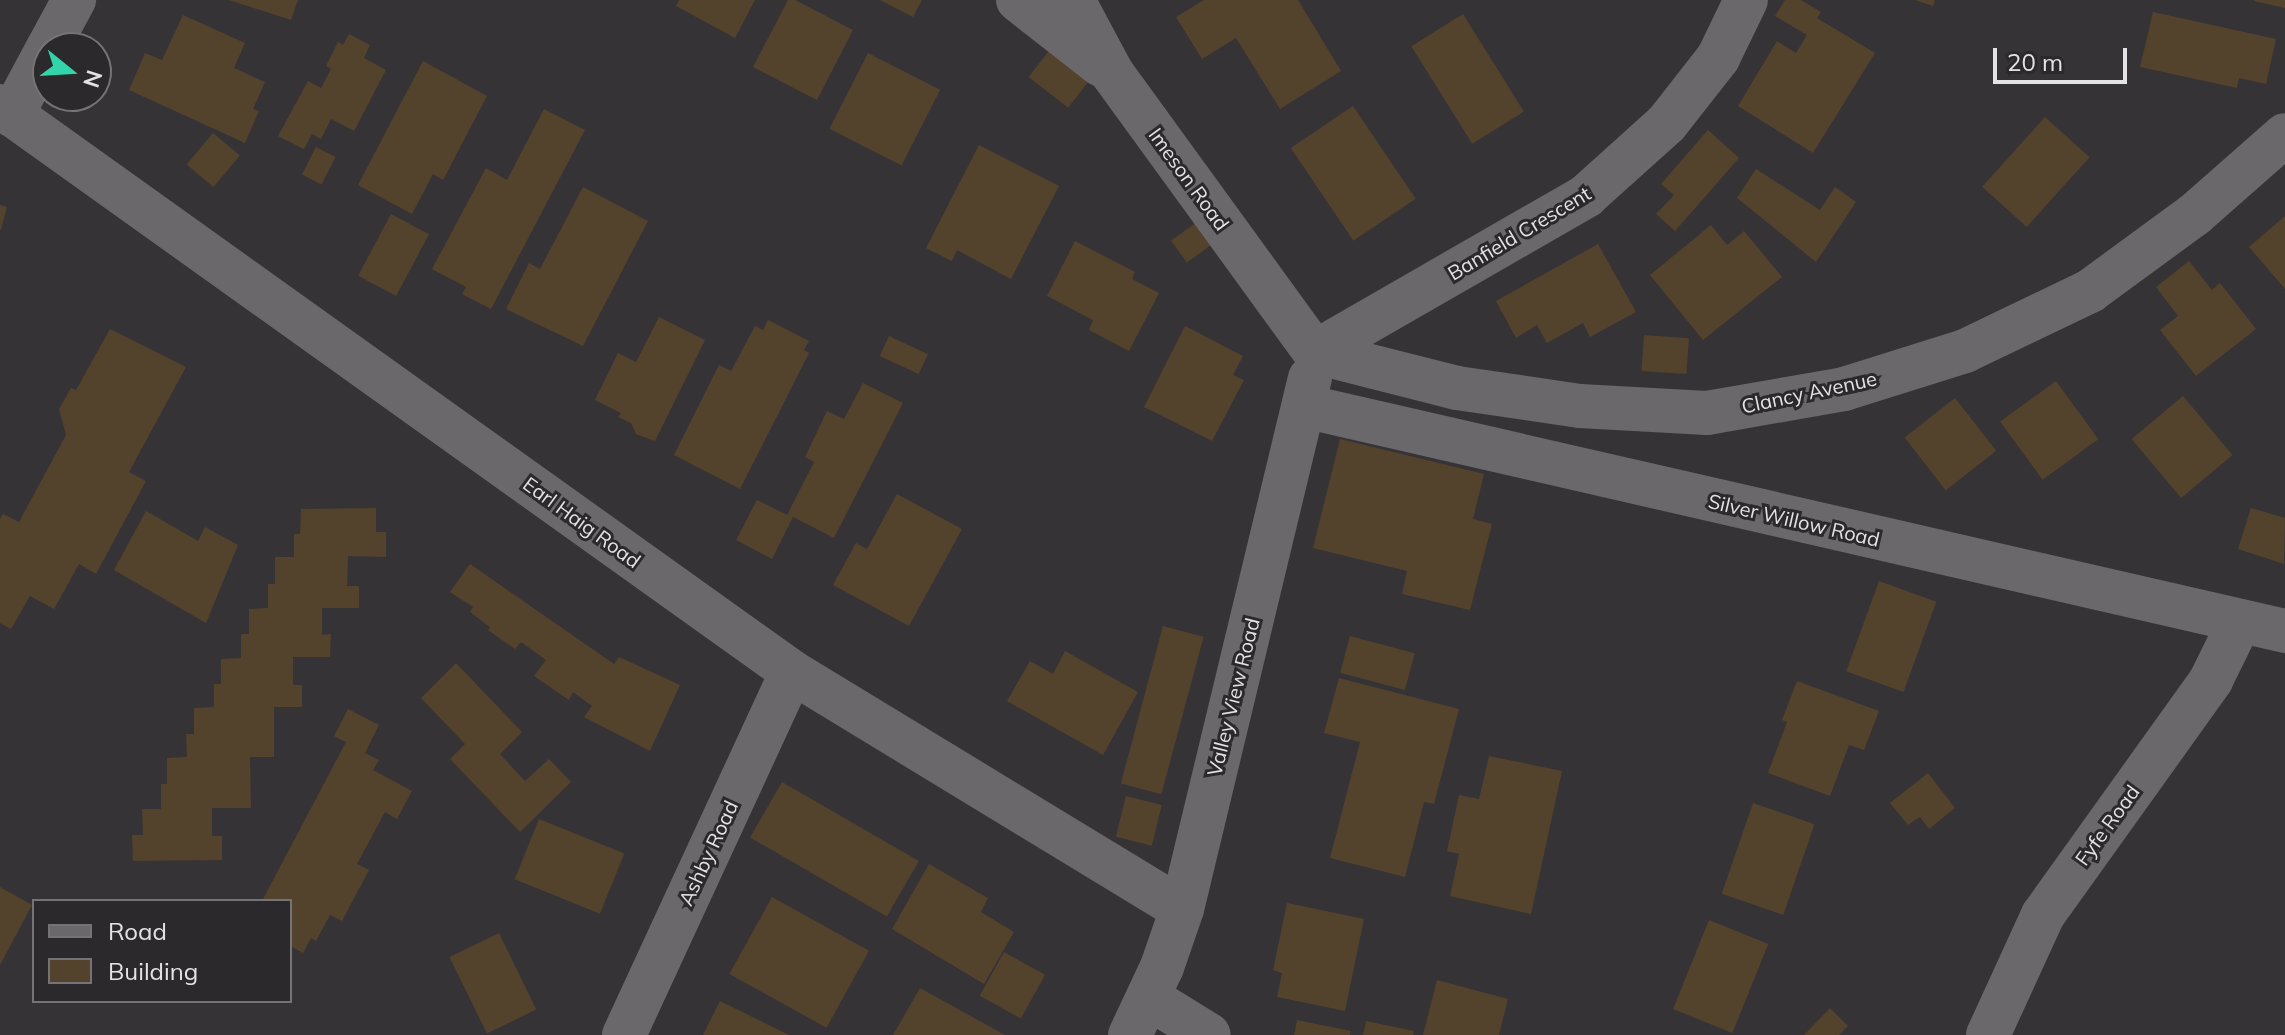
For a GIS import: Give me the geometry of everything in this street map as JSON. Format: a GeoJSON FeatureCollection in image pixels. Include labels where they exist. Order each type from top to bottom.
{"type":"FeatureCollection","features":[{"type":"Feature","properties":{"kind":"street"},"geometry":{"type":"LineString","coordinates":[[57,32],[74,0]]}},
{"type":"Feature","properties":{"kind":"street"},"geometry":{"type":"LineString","coordinates":[[1018,0],[1112,73]]}},
{"type":"Feature","properties":{"kind":"street","name":"Imeson Road"},"geometry":{"type":"LineString","coordinates":[[1073,0],[1112,73],[1315,352]]}},
{"type":"Feature","properties":{"kind":"street","name":"Banfield Crescent"},"geometry":{"type":"LineString","coordinates":[[1315,352],[1586,196],[1667,123],[1718,58],[1746,0]]}},
{"type":"Feature","properties":{"kind":"street"},"geometry":{"type":"LineString","coordinates":[[6,111],[32,72]]}},
{"type":"Feature","properties":{"kind":"street","name":"Earl Haig Road"},"geometry":{"type":"LineString","coordinates":[[6,111],[792,672],[1182,909]]}},
{"type":"Feature","properties":{"kind":"street","name":"Clancy Avenue"},"geometry":{"type":"LineString","coordinates":[[1315,352],[1457,388],[1580,406],[1707,413],[1844,389],[1965,351],[2090,291],[2194,215],[2285,135]]}},
{"type":"Feature","properties":{"kind":"street","name":"Valley View Road"},"geometry":{"type":"LineString","coordinates":[[1139,1016],[1182,909],[1315,352]]}},
{"type":"Feature","properties":{"kind":"street","name":"Silver Willow Road"},"geometry":{"type":"LineString","coordinates":[[1304,406],[2239,623],[2285,631]]}},
{"type":"Feature","properties":{"kind":"street","name":"Fyfe Road"},"geometry":{"type":"LineString","coordinates":[[1988,1035],[2043,915],[2211,680],[2239,623]]}},
{"type":"Feature","properties":{"kind":"street","name":"Ashby Road"},"geometry":{"type":"LineString","coordinates":[[624,1035],[792,672]]}},
{"type":"Feature","properties":{"kind":"street"},"geometry":{"type":"LineString","coordinates":[[1139,1016],[1209,1035]]}},
{"type":"Feature","properties":{"kind":"building"},"geometry":{"type":"Polygon","coordinates":[[[229,0],[298,0],[291,20],[229,0]]]}},
{"type":"Feature","properties":{"kind":"building"},"geometry":{"type":"Polygon","coordinates":[[[679,0],[755,0],[735,38],[676,6],[679,0]]]}},
{"type":"Feature","properties":{"kind":"building"},"geometry":{"type":"Polygon","coordinates":[[[788,0],[795,0],[853,30],[817,100],[753,67],[788,0]]]}},
{"type":"Feature","properties":{"kind":"building"},"geometry":{"type":"Polygon","coordinates":[[[880,0],[922,0],[913,17],[880,0]]]}},
{"type":"Feature","properties":{"kind":"building"},"geometry":{"type":"Polygon","coordinates":[[[1204,0],[1298,0],[1341,71],[1280,109],[1236,38],[1202,59],[1176,17],[1204,0]]]}},
{"type":"Feature","properties":{"kind":"building"},"geometry":{"type":"Polygon","coordinates":[[[1785,0],[1801,0],[1821,12],[1817,18],[1875,53],[1813,153],[1738,106],[1777,41],[1796,53],[1807,35],[1775,16],[1785,0]]]}},
{"type":"Feature","properties":{"kind":"building"},"geometry":{"type":"Polygon","coordinates":[[[1915,0],[1935,0],[1933,6],[1915,0]]]}},
{"type":"Feature","properties":{"kind":"building"},"geometry":{"type":"Polygon","coordinates":[[[2285,0],[2285,8],[2254,1],[2285,0]]]}},
{"type":"Feature","properties":{"kind":"building"},"geometry":{"type":"Polygon","coordinates":[[[2153,12],[2276,39],[2266,84],[2239,78],[2237,88],[2140,67],[2153,12]]]}},
{"type":"Feature","properties":{"kind":"building"},"geometry":{"type":"Polygon","coordinates":[[[1463,14],[1524,112],[1472,144],[1411,46],[1463,14]]]}},
{"type":"Feature","properties":{"kind":"building"},"geometry":{"type":"Polygon","coordinates":[[[183,15],[245,43],[234,68],[265,82],[253,109],[259,111],[245,143],[129,90],[145,53],[162,60],[183,15]]]}},
{"type":"Feature","properties":{"kind":"building"},"geometry":{"type":"Polygon","coordinates":[[[349,34],[370,45],[364,58],[386,70],[354,131],[331,119],[321,139],[312,134],[304,149],[278,136],[308,81],[321,88],[331,69],[326,66],[338,42],[343,45],[349,34]]]}},
{"type":"Feature","properties":{"kind":"building"},"geometry":{"type":"Polygon","coordinates":[[[1052,47],[1091,78],[1068,108],[1029,77],[1052,47]]]}},
{"type":"Feature","properties":{"kind":"building"},"geometry":{"type":"Polygon","coordinates":[[[868,53],[940,90],[902,166],[829,129],[868,53]]]}},
{"type":"Feature","properties":{"kind":"building"},"geometry":{"type":"Polygon","coordinates":[[[423,61],[487,96],[443,180],[433,174],[412,214],[358,185],[423,61]]]}},
{"type":"Feature","properties":{"kind":"building"},"geometry":{"type":"Polygon","coordinates":[[[1353,106],[1416,199],[1353,241],[1291,148],[1353,106]]]}},
{"type":"Feature","properties":{"kind":"building"},"geometry":{"type":"Polygon","coordinates":[[[544,109],[585,130],[491,309],[462,294],[466,287],[432,269],[486,168],[507,180],[544,109]]]}},
{"type":"Feature","properties":{"kind":"building"},"geometry":{"type":"Polygon","coordinates":[[[2045,117],[2090,157],[2027,227],[1982,187],[2045,117]]]}},
{"type":"Feature","properties":{"kind":"building"},"geometry":{"type":"Polygon","coordinates":[[[1708,130],[1739,158],[1675,231],[1656,214],[1674,195],[1661,184],[1708,130]]]}},
{"type":"Feature","properties":{"kind":"building"},"geometry":{"type":"Polygon","coordinates":[[[213,133],[240,155],[213,187],[187,164],[213,133]]]}},
{"type":"Feature","properties":{"kind":"building"},"geometry":{"type":"Polygon","coordinates":[[[979,145],[1059,186],[1011,279],[957,250],[952,261],[926,248],[979,145]]]}},
{"type":"Feature","properties":{"kind":"building"},"geometry":{"type":"Polygon","coordinates":[[[316,147],[336,157],[322,185],[302,175],[316,147]]]}},
{"type":"Feature","properties":{"kind":"building"},"geometry":{"type":"Polygon","coordinates":[[[1756,169],[1820,210],[1835,187],[1856,202],[1816,262],[1737,198],[1756,169]]]}},
{"type":"Feature","properties":{"kind":"building"},"geometry":{"type":"Polygon","coordinates":[[[583,187],[648,221],[583,346],[506,309],[529,263],[540,269],[583,187]]]}},
{"type":"Feature","properties":{"kind":"building"},"geometry":{"type":"Polygon","coordinates":[[[0,205],[7,207],[1,230],[0,230],[0,205]]]}},
{"type":"Feature","properties":{"kind":"building"},"geometry":{"type":"Polygon","coordinates":[[[391,214],[429,234],[396,296],[358,276],[391,214]]]}},
{"type":"Feature","properties":{"kind":"building"},"geometry":{"type":"Polygon","coordinates":[[[1205,216],[1221,238],[1187,263],[1171,241],[1205,216]]]}},
{"type":"Feature","properties":{"kind":"building"},"geometry":{"type":"Polygon","coordinates":[[[2285,216],[2285,289],[2249,247],[2285,216]]]}},
{"type":"Feature","properties":{"kind":"building"},"geometry":{"type":"Polygon","coordinates":[[[1711,225],[1727,245],[1744,231],[1782,277],[1703,340],[1650,275],[1711,225]]]}},
{"type":"Feature","properties":{"kind":"building"},"geometry":{"type":"Polygon","coordinates":[[[1075,241],[1135,272],[1132,279],[1159,293],[1129,351],[1089,330],[1093,320],[1047,296],[1075,241]]]}},
{"type":"Feature","properties":{"kind":"building"},"geometry":{"type":"Polygon","coordinates":[[[1598,244],[1636,312],[1590,337],[1583,323],[1547,343],[1537,325],[1516,338],[1496,301],[1598,244]]]}},
{"type":"Feature","properties":{"kind":"building"},"geometry":{"type":"Polygon","coordinates":[[[2189,261],[2212,290],[2220,283],[2256,329],[2196,376],[2160,330],[2178,316],[2156,287],[2189,261]]]}},
{"type":"Feature","properties":{"kind":"building"},"geometry":{"type":"Polygon","coordinates":[[[659,317],[705,340],[655,441],[636,434],[631,423],[618,417],[621,413],[595,400],[618,353],[636,362],[659,317]]]}},
{"type":"Feature","properties":{"kind":"building"},"geometry":{"type":"Polygon","coordinates":[[[768,320],[809,341],[804,350],[809,353],[740,489],[674,455],[719,365],[731,371],[755,326],[763,330],[768,320]]]}},
{"type":"Feature","properties":{"kind":"building"},"geometry":{"type":"Polygon","coordinates":[[[1185,326],[1243,356],[1233,375],[1244,380],[1212,441],[1144,407],[1185,326]]]}},
{"type":"Feature","properties":{"kind":"building"},"geometry":{"type":"Polygon","coordinates":[[[110,329],[186,367],[129,472],[146,481],[96,574],[79,564],[54,609],[30,596],[11,629],[0,623],[0,519],[3,514],[19,522],[66,435],[59,409],[71,388],[76,390],[110,329]]]}},
{"type":"Feature","properties":{"kind":"building"},"geometry":{"type":"Polygon","coordinates":[[[1644,335],[1689,338],[1686,374],[1641,371],[1644,335]]]}},
{"type":"Feature","properties":{"kind":"building"},"geometry":{"type":"Polygon","coordinates":[[[889,336],[928,354],[919,374],[880,356],[889,336]]]}},
{"type":"Feature","properties":{"kind":"building"},"geometry":{"type":"Polygon","coordinates":[[[2056,381],[2098,439],[2042,480],[2000,422],[2056,381]]]}},
{"type":"Feature","properties":{"kind":"building"},"geometry":{"type":"Polygon","coordinates":[[[863,383],[903,403],[834,538],[793,517],[772,559],[736,540],[757,500],[787,515],[814,462],[805,457],[827,411],[844,419],[863,383]]]}},
{"type":"Feature","properties":{"kind":"building"},"geometry":{"type":"Polygon","coordinates":[[[2183,396],[2232,455],[2181,498],[2132,439],[2183,396]]]}},
{"type":"Feature","properties":{"kind":"building"},"geometry":{"type":"Polygon","coordinates":[[[1955,398],[1996,451],[1946,490],[1905,437],[1955,398]]]}},
{"type":"Feature","properties":{"kind":"building"},"geometry":{"type":"Polygon","coordinates":[[[1340,439],[1484,474],[1473,519],[1492,524],[1470,610],[1402,594],[1407,571],[1313,548],[1340,439]]]}},
{"type":"Feature","properties":{"kind":"building"},"geometry":{"type":"Polygon","coordinates":[[[897,494],[962,529],[909,626],[833,585],[856,543],[867,549],[897,494]]]}},
{"type":"Feature","properties":{"kind":"building"},"geometry":{"type":"Polygon","coordinates":[[[376,508],[376,532],[386,532],[386,557],[348,556],[347,586],[359,586],[359,608],[322,608],[322,635],[331,634],[330,657],[293,657],[293,685],[302,685],[302,707],[274,707],[274,757],[250,757],[251,808],[212,808],[212,836],[222,836],[222,860],[133,861],[132,835],[143,835],[142,809],[161,809],[161,784],[167,784],[167,758],[187,757],[186,734],[194,734],[194,708],[214,707],[214,684],[221,684],[221,659],[241,658],[241,634],[249,634],[249,609],[268,608],[268,584],[275,584],[275,557],[294,557],[294,534],[300,534],[301,509],[376,508]]]}},
{"type":"Feature","properties":{"kind":"building"},"geometry":{"type":"Polygon","coordinates":[[[2251,508],[2285,518],[2284,564],[2238,549],[2251,508]]]}},
{"type":"Feature","properties":{"kind":"building"},"geometry":{"type":"Polygon","coordinates":[[[146,511],[198,541],[205,527],[238,545],[206,623],[114,570],[146,511]]]}},
{"type":"Feature","properties":{"kind":"building"},"geometry":{"type":"Polygon","coordinates":[[[470,564],[614,664],[619,657],[680,685],[650,751],[584,717],[592,706],[573,692],[569,700],[534,676],[546,660],[521,642],[515,649],[488,630],[490,627],[470,612],[473,607],[450,592],[470,564]]]}},
{"type":"Feature","properties":{"kind":"building"},"geometry":{"type":"Polygon","coordinates":[[[1879,581],[1936,602],[1903,692],[1846,671],[1879,581]]]}},
{"type":"Feature","properties":{"kind":"building"},"geometry":{"type":"Polygon","coordinates":[[[1163,626],[1204,637],[1161,794],[1121,783],[1163,626]]]}},
{"type":"Feature","properties":{"kind":"building"},"geometry":{"type":"Polygon","coordinates":[[[1350,636],[1415,653],[1405,690],[1340,673],[1350,636]]]}},
{"type":"Feature","properties":{"kind":"building"},"geometry":{"type":"Polygon","coordinates":[[[1065,651],[1138,692],[1103,755],[1007,701],[1030,661],[1053,674],[1065,651]]]}},
{"type":"Feature","properties":{"kind":"building"},"geometry":{"type":"Polygon","coordinates":[[[456,663],[522,732],[500,754],[525,781],[549,759],[571,782],[520,832],[450,759],[465,744],[421,698],[456,663]]]}},
{"type":"Feature","properties":{"kind":"building"},"geometry":{"type":"Polygon","coordinates":[[[1339,678],[1459,709],[1434,804],[1424,802],[1405,877],[1330,858],[1360,742],[1324,733],[1339,678]]]}},
{"type":"Feature","properties":{"kind":"building"},"geometry":{"type":"Polygon","coordinates":[[[1797,681],[1879,711],[1864,750],[1849,745],[1830,796],[1768,773],[1787,722],[1782,720],[1797,681]]]}},
{"type":"Feature","properties":{"kind":"building"},"geometry":{"type":"Polygon","coordinates":[[[348,709],[379,725],[365,753],[379,760],[373,770],[412,791],[397,819],[385,812],[357,864],[369,870],[342,921],[330,915],[316,941],[311,938],[303,953],[292,947],[292,899],[263,899],[346,742],[334,736],[348,709]]]}},
{"type":"Feature","properties":{"kind":"building"},"geometry":{"type":"Polygon","coordinates":[[[1489,756],[1562,771],[1531,914],[1450,896],[1459,854],[1447,851],[1459,795],[1479,799],[1489,756]]]}},
{"type":"Feature","properties":{"kind":"building"},"geometry":{"type":"Polygon","coordinates":[[[1928,773],[1955,808],[1929,829],[1920,817],[1908,825],[1890,803],[1928,773]]]}},
{"type":"Feature","properties":{"kind":"building"},"geometry":{"type":"Polygon","coordinates":[[[782,782],[919,861],[887,916],[750,837],[782,782]]]}},
{"type":"Feature","properties":{"kind":"building"},"geometry":{"type":"Polygon","coordinates":[[[1126,796],[1162,805],[1152,846],[1116,837],[1126,796]]]}},
{"type":"Feature","properties":{"kind":"building"},"geometry":{"type":"Polygon","coordinates":[[[1753,803],[1814,824],[1783,915],[1722,894],[1753,803]]]}},
{"type":"Feature","properties":{"kind":"building"},"geometry":{"type":"Polygon","coordinates":[[[539,819],[624,853],[600,914],[515,879],[539,819]]]}},
{"type":"Feature","properties":{"kind":"building"},"geometry":{"type":"Polygon","coordinates":[[[929,864],[988,898],[981,912],[1014,932],[984,984],[892,929],[929,864]]]}},
{"type":"Feature","properties":{"kind":"building"},"geometry":{"type":"Polygon","coordinates":[[[0,887],[32,905],[0,965],[0,887]]]}},
{"type":"Feature","properties":{"kind":"building"},"geometry":{"type":"Polygon","coordinates":[[[772,897],[869,951],[826,1028],[729,974],[772,897]]]}},
{"type":"Feature","properties":{"kind":"building"},"geometry":{"type":"Polygon","coordinates":[[[1287,903],[1364,919],[1345,1011],[1277,997],[1282,973],[1273,970],[1287,903]]]}},
{"type":"Feature","properties":{"kind":"building"},"geometry":{"type":"Polygon","coordinates":[[[1709,920],[1768,944],[1732,1033],[1673,1009],[1709,920]]]}},
{"type":"Feature","properties":{"kind":"building"},"geometry":{"type":"Polygon","coordinates":[[[499,933],[536,1009],[487,1034],[450,957],[499,933]]]}},
{"type":"Feature","properties":{"kind":"building"},"geometry":{"type":"Polygon","coordinates":[[[1004,952],[1045,975],[1021,1019],[980,996],[1004,952]]]}},
{"type":"Feature","properties":{"kind":"building"},"geometry":{"type":"Polygon","coordinates":[[[1437,980],[1508,999],[1499,1035],[1423,1035],[1437,980]]]}},
{"type":"Feature","properties":{"kind":"building"},"geometry":{"type":"Polygon","coordinates":[[[920,988],[1005,1035],[893,1035],[920,988]]]}},
{"type":"Feature","properties":{"kind":"building"},"geometry":{"type":"Polygon","coordinates":[[[720,1001],[789,1035],[703,1035],[720,1001]]]}},
{"type":"Feature","properties":{"kind":"building"},"geometry":{"type":"Polygon","coordinates":[[[1830,1008],[1848,1026],[1839,1035],[1804,1035],[1830,1008]]]}},
{"type":"Feature","properties":{"kind":"building"},"geometry":{"type":"Polygon","coordinates":[[[1297,1020],[1351,1031],[1350,1035],[1294,1035],[1297,1020]]]}},
{"type":"Feature","properties":{"kind":"building"},"geometry":{"type":"Polygon","coordinates":[[[1366,1021],[1414,1031],[1413,1035],[1363,1035],[1366,1021]]]}}]}
